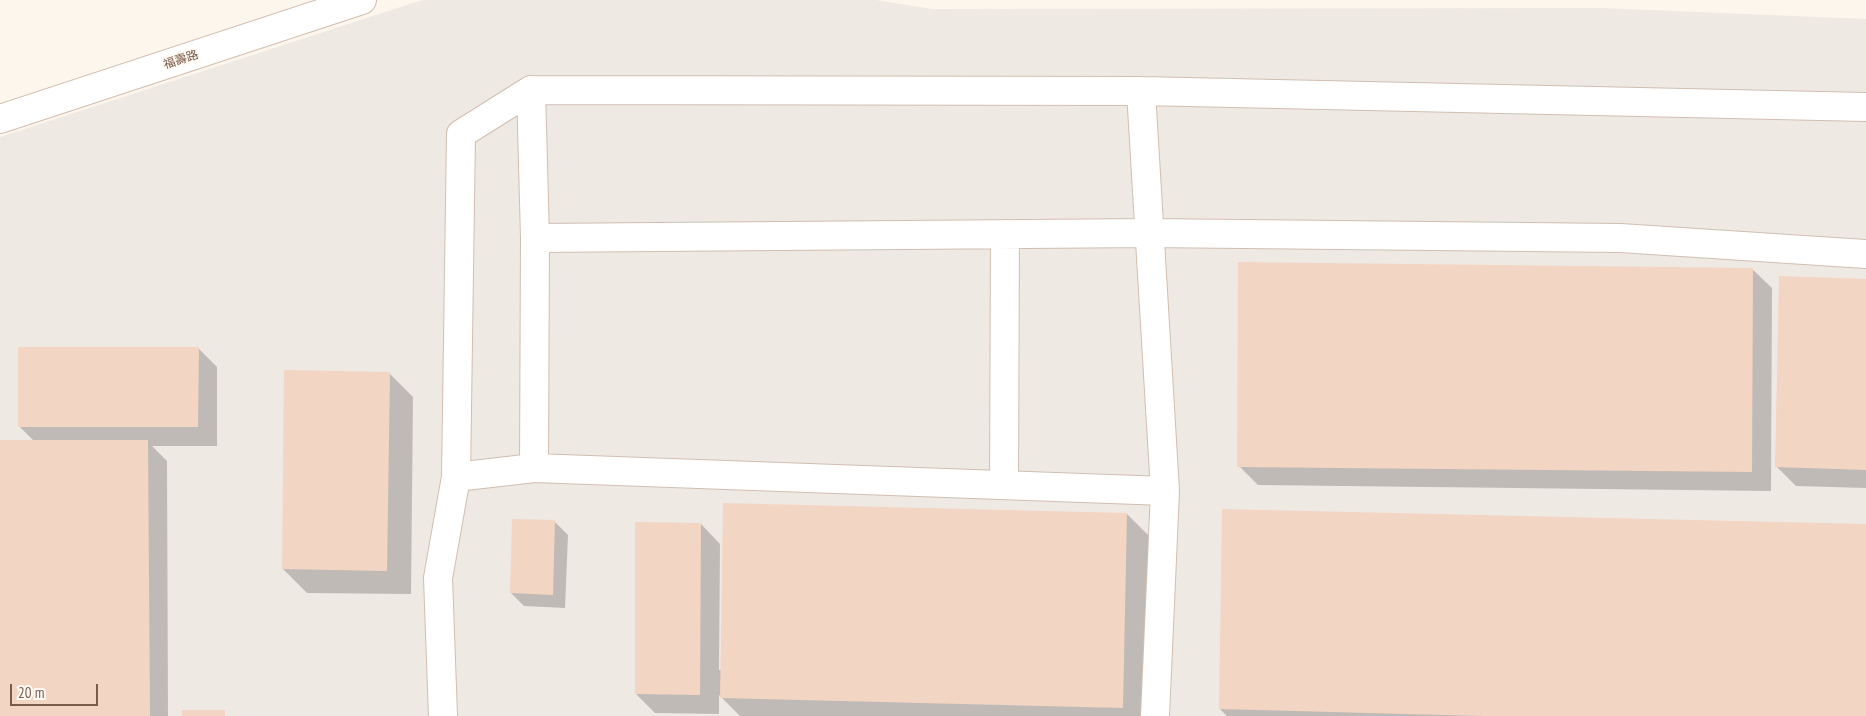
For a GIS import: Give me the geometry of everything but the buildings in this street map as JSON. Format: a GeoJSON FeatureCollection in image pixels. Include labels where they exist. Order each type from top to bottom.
{"type":"FeatureCollection","features":[{"type":"Feature","properties":{"kind":"street","name":"福壽路"},"geometry":{"type":"LineString","coordinates":[[0,120],[362,0]]}},
{"type":"Feature","properties":{"kind":"street"},"geometry":{"type":"LineString","coordinates":[[531,90],[535,238],[534,468]]}},
{"type":"Feature","properties":{"kind":"street"},"geometry":{"type":"LineString","coordinates":[[443,716],[438,578],[456,477],[461,134],[531,90],[1140,91],[1866,107]]}},
{"type":"Feature","properties":{"kind":"street"},"geometry":{"type":"LineString","coordinates":[[1140,91],[1165,491],[1155,716]]}},
{"type":"Feature","properties":{"kind":"street"},"geometry":{"type":"LineString","coordinates":[[535,238],[1149,233],[1620,238],[1866,254]]}},
{"type":"Feature","properties":{"kind":"street"},"geometry":{"type":"LineString","coordinates":[[1004,485],[1005,234]]}},
{"type":"Feature","properties":{"kind":"street"},"geometry":{"type":"LineString","coordinates":[[456,477],[534,468],[1165,491]]}},
{"type":"Feature","properties":{"kind":"shaded area"},"geometry":{"type":"Polygon","coordinates":[[[422,0],[876,0],[932,9],[1601,8],[1866,19],[1866,716],[0,716],[0,137],[422,0]]]}}]}
